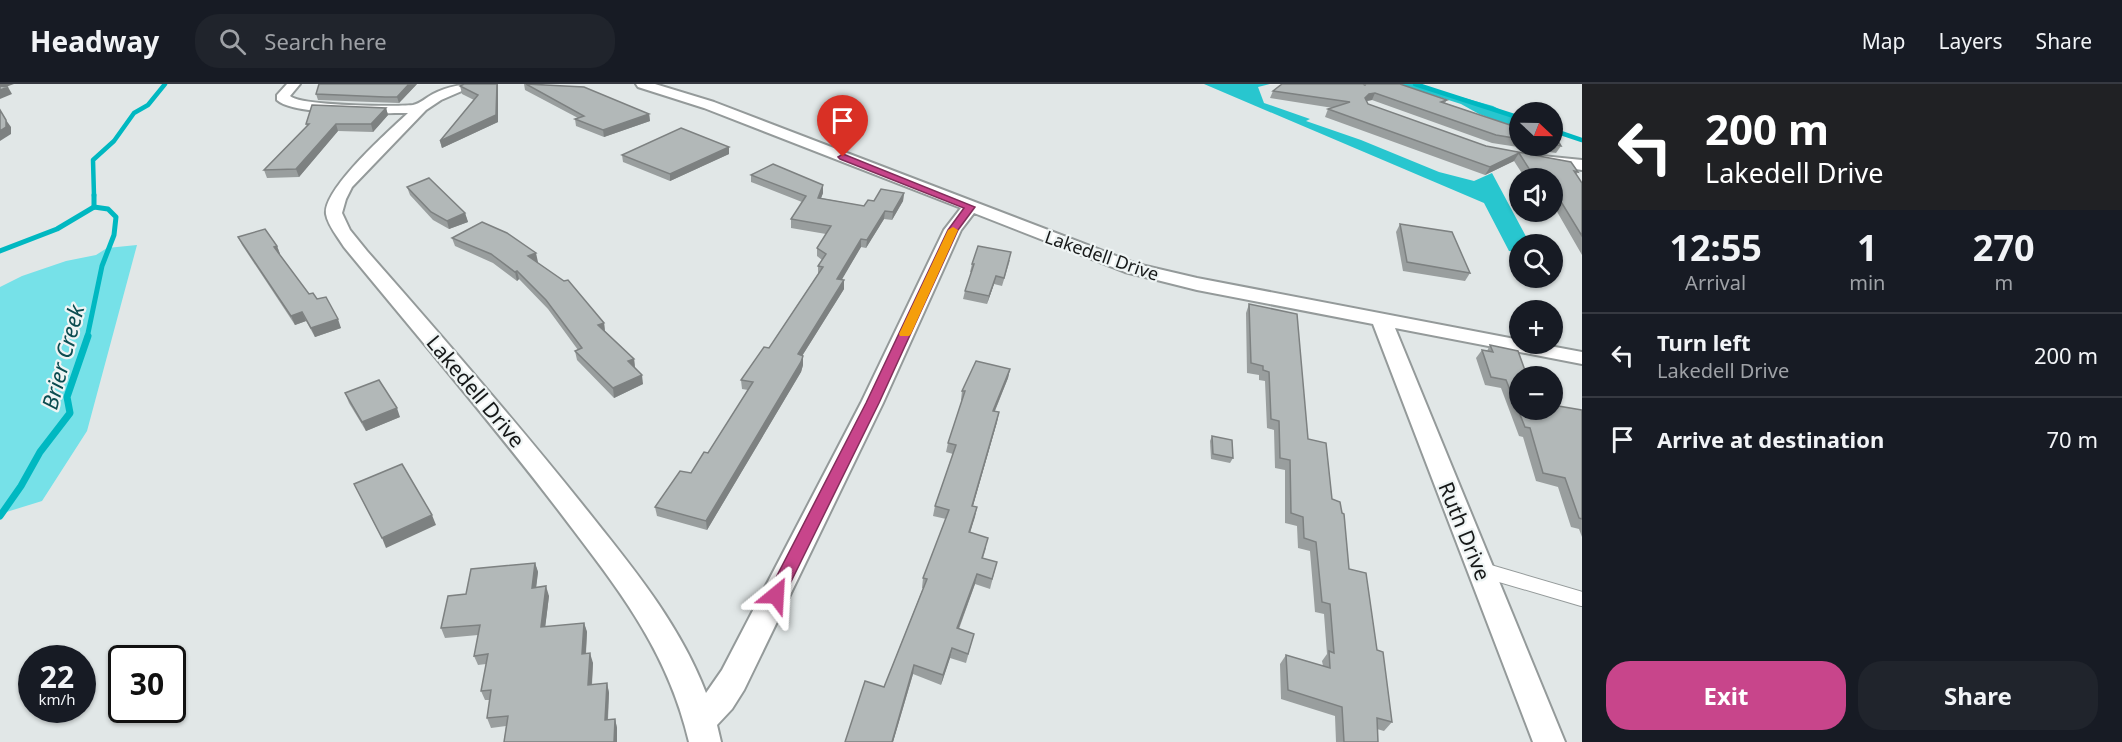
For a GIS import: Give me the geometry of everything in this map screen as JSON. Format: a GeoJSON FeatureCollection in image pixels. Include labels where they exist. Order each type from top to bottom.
{"type":"FeatureCollection","features":[{"type":"Feature","properties":{"kind":"street"},"geometry":{"type":"LineString","coordinates":[[294,84],[283,95],[284,100],[291,103],[420,109]]}},
{"type":"Feature","properties":{"kind":"street","name":"Lakedell Drive"},"geometry":{"type":"LineString","coordinates":[[472,84],[441,95],[420,109],[341,191],[335,205],[337,222],[366,261],[532,457],[644,604],[671,647],[689,687],[703,731]]}},
{"type":"Feature","properties":{"kind":"street","name":"Lakedell Drive"},"geometry":{"type":"LineString","coordinates":[[642,84],[709,105],[970,207],[1151,274],[1582,358]]}},
{"type":"Feature","properties":{"kind":"street"},"geometry":{"type":"LineString","coordinates":[[1525,157],[1582,165]]}},
{"type":"Feature","properties":{"kind":"street"},"geometry":{"type":"LineString","coordinates":[[703,731],[733,680],[872,403],[953,230],[970,207]]}},
{"type":"Feature","properties":{"kind":"street","name":"Ruth Drive"},"geometry":{"type":"LineString","coordinates":[[1381,319],[1549,742]]}},
{"type":"Feature","properties":{"kind":"lane"},"geometry":{"type":"LineString","coordinates":[[1480,569],[1582,599]]}},
{"type":"Feature","properties":{"kind":"shaded area"},"geometry":{"type":"Polygon","coordinates":[[[1204,84],[1270,84],[1258,87],[1264,103],[1310,119],[1306,121],[1361,140],[1439,172],[1474,181],[1492,173],[1509,205],[1509,222],[1518,222],[1525,234],[1509,234],[1509,251],[1484,203],[1204,84]]]}},
{"type":"Feature","properties":{"kind":"shaded area"},"geometry":{"type":"Polygon","coordinates":[[[1398,84],[1414,84],[1493,106],[1509,114],[1509,125],[1479,114],[1461,104],[1398,84]]]}},
{"type":"Feature","properties":{"kind":"shaded area"},"geometry":{"type":"Polygon","coordinates":[[[137,245],[87,431],[42,501],[0,514],[0,287],[22,276],[66,261],[96,255],[107,248],[137,245]]]}},
{"type":"Feature","properties":{"kind":"building"},"geometry":{"type":"Polygon","coordinates":[[[319,84],[409,84],[397,97],[385,97],[316,94],[319,84]]]}},
{"type":"Feature","properties":{"kind":"building"},"geometry":{"type":"Polygon","coordinates":[[[497,84],[496,115],[440,141],[478,95],[460,86],[497,84]]]}},
{"type":"Feature","properties":{"kind":"building"},"geometry":{"type":"Polygon","coordinates":[[[526,84],[584,87],[649,114],[603,130],[575,119],[584,116],[526,84]]]}},
{"type":"Feature","properties":{"kind":"building"},"geometry":{"type":"Polygon","coordinates":[[[1282,84],[1400,84],[1447,100],[1441,102],[1509,124],[1509,137],[1496,135],[1375,93],[1365,98],[1368,104],[1486,146],[1509,150],[1509,156],[1513,156],[1490,167],[1328,109],[1350,102],[1273,91],[1282,84]]]}},
{"type":"Feature","properties":{"kind":"building"},"geometry":{"type":"Polygon","coordinates":[[[312,105],[386,108],[371,124],[336,124],[296,169],[264,170],[309,124],[306,124],[312,105]]]}},
{"type":"Feature","properties":{"kind":"building"},"geometry":{"type":"Polygon","coordinates":[[[0,110],[6,120],[6,127],[0,131],[0,110]]]}},
{"type":"Feature","properties":{"kind":"building"},"geometry":{"type":"Polygon","coordinates":[[[681,128],[729,147],[670,174],[622,155],[681,128]]]}},
{"type":"Feature","properties":{"kind":"building"},"geometry":{"type":"Polygon","coordinates":[[[1521,156],[1539,156],[1571,162],[1582,183],[1582,236],[1563,205],[1563,168],[1529,168],[1521,156]]]}},
{"type":"Feature","properties":{"kind":"building"},"geometry":{"type":"Polygon","coordinates":[[[773,164],[823,185],[818,198],[864,206],[868,200],[874,201],[881,189],[904,193],[893,212],[885,211],[867,240],[861,239],[837,279],[844,280],[798,354],[803,356],[801,362],[706,521],[655,507],[680,471],[691,473],[704,452],[708,453],[753,382],[741,380],[764,347],[769,348],[823,267],[818,266],[826,254],[817,248],[831,226],[791,219],[806,196],[751,175],[773,164]]]}},
{"type":"Feature","properties":{"kind":"building"},"geometry":{"type":"Polygon","coordinates":[[[429,178],[465,213],[447,221],[431,212],[407,187],[429,178]]]}},
{"type":"Feature","properties":{"kind":"building"},"geometry":{"type":"Polygon","coordinates":[[[482,222],[507,233],[536,253],[528,256],[564,281],[568,280],[604,323],[598,325],[634,359],[628,361],[642,375],[613,388],[575,351],[582,348],[546,300],[517,271],[515,272],[491,254],[452,238],[482,222]]]}},
{"type":"Feature","properties":{"kind":"building"},"geometry":{"type":"Polygon","coordinates":[[[1400,224],[1452,232],[1470,273],[1407,262],[1400,224]]]}},
{"type":"Feature","properties":{"kind":"building"},"geometry":{"type":"Polygon","coordinates":[[[265,229],[277,246],[274,247],[309,294],[313,293],[317,299],[326,297],[338,319],[311,328],[302,312],[291,316],[238,237],[265,229]]]}},
{"type":"Feature","properties":{"kind":"building"},"geometry":{"type":"Polygon","coordinates":[[[978,246],[1011,252],[1004,278],[996,276],[989,296],[965,291],[978,246]]]}},
{"type":"Feature","properties":{"kind":"building"},"geometry":{"type":"Polygon","coordinates":[[[1249,304],[1297,314],[1308,439],[1326,443],[1332,499],[1340,502],[1344,514],[1349,569],[1366,573],[1377,650],[1383,652],[1392,722],[1377,718],[1378,742],[1344,742],[1342,707],[1288,690],[1286,655],[1330,668],[1329,651],[1334,653],[1330,604],[1322,602],[1316,542],[1304,538],[1303,517],[1291,513],[1290,460],[1280,458],[1279,421],[1271,419],[1269,372],[1263,370],[1263,366],[1251,363],[1249,304]]]}},
{"type":"Feature","properties":{"kind":"building"},"geometry":{"type":"Polygon","coordinates":[[[1490,345],[1509,349],[1509,354],[1519,354],[1523,366],[1509,366],[1509,387],[1506,380],[1491,377],[1482,350],[1493,352],[1490,345]]]}},
{"type":"Feature","properties":{"kind":"building"},"geometry":{"type":"Polygon","coordinates":[[[976,361],[1010,369],[993,411],[999,412],[972,506],[977,507],[969,532],[988,538],[982,558],[997,562],[992,579],[977,574],[957,628],[974,634],[968,654],[952,648],[943,675],[914,665],[892,742],[845,742],[865,681],[884,687],[927,579],[923,578],[949,510],[935,506],[956,445],[948,443],[965,391],[962,391],[976,361]]]}},
{"type":"Feature","properties":{"kind":"building"},"geometry":{"type":"Polygon","coordinates":[[[379,380],[397,408],[362,422],[345,393],[379,380]]]}},
{"type":"Feature","properties":{"kind":"building"},"geometry":{"type":"Polygon","coordinates":[[[1563,407],[1582,410],[1582,519],[1579,518],[1565,478],[1543,473],[1530,428],[1525,427],[1522,420],[1563,420],[1563,407]]]}},
{"type":"Feature","properties":{"kind":"building"},"geometry":{"type":"Polygon","coordinates":[[[1212,436],[1232,440],[1233,458],[1213,454],[1212,436]]]}},
{"type":"Feature","properties":{"kind":"building"},"geometry":{"type":"Polygon","coordinates":[[[402,464],[432,515],[382,538],[354,484],[402,464]]]}},
{"type":"Feature","properties":{"kind":"building"},"geometry":{"type":"Polygon","coordinates":[[[535,563],[532,588],[546,586],[541,627],[584,623],[582,654],[590,653],[588,685],[607,683],[605,720],[615,719],[614,742],[504,742],[508,716],[487,718],[491,690],[481,691],[488,654],[474,656],[480,625],[441,628],[448,596],[466,594],[471,569],[535,563]]]}},
{"type":"Feature","properties":{"kind":"waterway"},"geometry":{"type":"LineString","coordinates":[[94,196],[93,160],[114,141],[134,113],[148,105],[165,84]]}},
{"type":"Feature","properties":{"kind":"waterway"},"geometry":{"type":"LineString","coordinates":[[1415,84],[1509,114]]}},
{"type":"Feature","properties":{"kind":"waterway"},"geometry":{"type":"LineString","coordinates":[[1563,134],[1582,140]]}},
{"type":"Feature","properties":{"kind":"waterway"},"geometry":{"type":"LineString","coordinates":[[94,196],[94,207]]}},
{"type":"Feature","properties":{"kind":"waterway"},"geometry":{"type":"LineString","coordinates":[[0,251],[57,229],[94,207]]}},
{"type":"Feature","properties":{"kind":"waterway","name":"Brier Creek"},"geometry":{"type":"LineString","coordinates":[[87,338],[102,266],[114,235],[116,217],[108,209],[94,207]]}},
{"type":"Feature","properties":{"kind":"waterway","name":"Brier Creek"},"geometry":{"type":"LineString","coordinates":[[0,516],[21,486],[40,452],[70,413],[67,397],[88,336]]}},
{"type":"Feature","properties":{"kind":"slow traffic"},"geometry":{"type":"LineString","coordinates":[[905,334],[953,230]]}},
{"type":"Feature","properties":{"kind":"route"},"geometry":{"type":"LineString","coordinates":[[776,595],[872,403],[953,230],[970,207],[843,157]]}}]}
